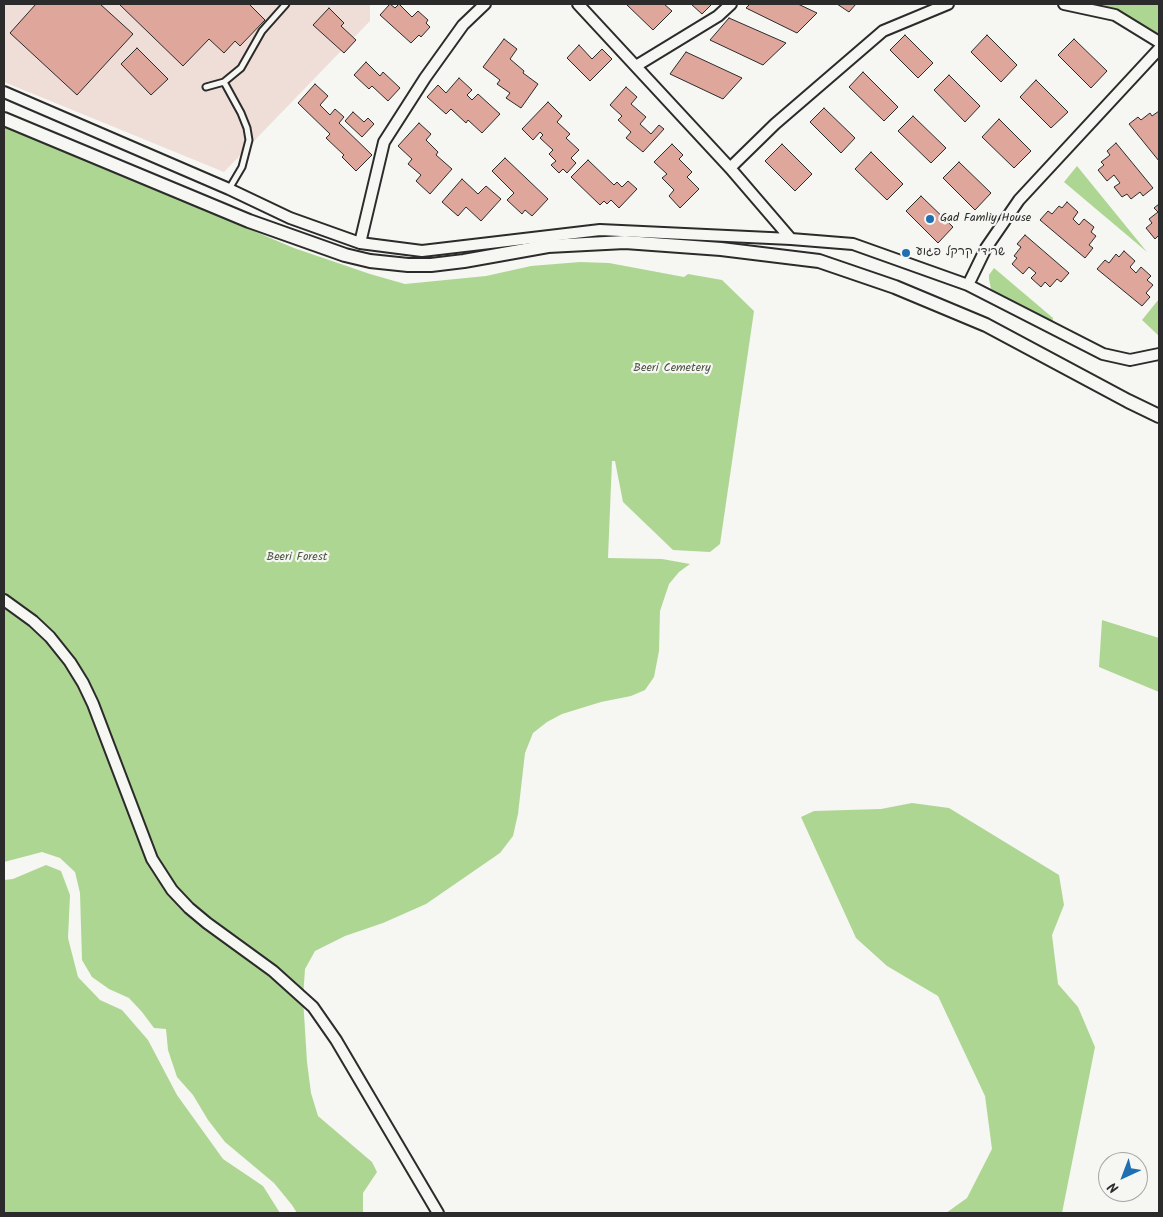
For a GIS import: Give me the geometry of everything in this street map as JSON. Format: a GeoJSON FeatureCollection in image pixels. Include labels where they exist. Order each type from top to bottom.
{"type":"FeatureCollection","features":[{"type":"Feature","properties":{"kind":"street"},"geometry":{"type":"LineString","coordinates":[[360,243],[384,142],[463,25],[485,4]]}},
{"type":"Feature","properties":{"kind":"street"},"geometry":{"type":"LineString","coordinates":[[578,4],[730,168],[790,239]]}},
{"type":"Feature","properties":{"kind":"street"},"geometry":{"type":"LineString","coordinates":[[636,66],[718,16],[731,4]]}},
{"type":"Feature","properties":{"kind":"street"},"geometry":{"type":"LineString","coordinates":[[730,168],[775,124],[883,31],[948,4]]}},
{"type":"Feature","properties":{"kind":"street"},"geometry":{"type":"LineString","coordinates":[[1064,4],[1115,15],[1159,42]]}},
{"type":"Feature","properties":{"kind":"street"},"geometry":{"type":"LineString","coordinates":[[968,286],[986,248],[1019,200],[1159,49]]}},
{"type":"Feature","properties":{"kind":"street"},"geometry":{"type":"LineString","coordinates":[[4,92],[229,189],[290,218],[360,243],[422,252],[600,230],[790,239],[853,244],[968,286],[1104,354],[1130,360],[1159,354]]}},
{"type":"Feature","properties":{"kind":"street"},"geometry":{"type":"LineString","coordinates":[[4,119],[249,221],[345,255],[370,261],[408,265],[431,265],[548,246],[625,242],[721,249],[819,261],[895,287],[986,326],[1159,416]]}},
{"type":"Feature","properties":{"kind":"street"},"geometry":{"type":"LineString","coordinates":[[4,600],[33,621],[50,637],[70,662],[83,683],[152,859],[172,890],[207,923],[273,971],[313,1007],[336,1040],[438,1213]]}},
{"type":"Feature","properties":{"kind":"lane"},"geometry":{"type":"LineString","coordinates":[[206,87],[224,82],[241,68],[262,31],[286,4]]}},
{"type":"Feature","properties":{"kind":"lane"},"geometry":{"type":"LineString","coordinates":[[224,82],[241,113],[249,140],[242,167],[229,189]]}},
{"type":"Feature","properties":{"kind":"shaded area"},"geometry":{"type":"Polygon","coordinates":[[[4,4],[370,4],[370,21],[224,172],[4,82],[4,4]]]}},
{"type":"Feature","properties":{"kind":"green space"},"geometry":{"type":"Polygon","coordinates":[[[1096,4],[1159,4],[1159,35],[1112,9],[1096,4]]]}},
{"type":"Feature","properties":{"kind":"green space","name":"Beeri Forest"},"geometry":{"type":"Polygon","coordinates":[[[4,126],[294,248],[405,284],[486,276],[531,266],[580,262],[609,263],[684,277],[688,274],[722,280],[754,311],[720,544],[710,552],[673,550],[623,502],[615,461],[612,461],[608,558],[662,559],[690,564],[679,572],[669,584],[660,611],[659,651],[654,677],[645,690],[631,696],[601,702],[562,714],[547,722],[533,733],[525,753],[518,814],[513,836],[500,853],[426,904],[383,923],[345,936],[315,951],[305,969],[303,998],[307,1062],[311,1093],[318,1116],[372,1162],[377,1172],[363,1193],[363,1213],[297,1213],[274,1183],[225,1142],[208,1120],[193,1095],[177,1077],[168,1050],[166,1029],[154,1028],[129,998],[109,989],[92,977],[82,960],[80,893],[75,872],[60,858],[42,852],[4,862],[4,126]]]}},
{"type":"Feature","properties":{"kind":"green space"},"geometry":{"type":"Polygon","coordinates":[[[1077,166],[1147,252],[1064,182],[1077,166]]]}},
{"type":"Feature","properties":{"kind":"green space"},"geometry":{"type":"Polygon","coordinates":[[[994,268],[1053,318],[1052,328],[999,299],[991,289],[989,279],[989,275],[994,268]]]}},
{"type":"Feature","properties":{"kind":"green space"},"geometry":{"type":"Polygon","coordinates":[[[1159,299],[1159,336],[1142,320],[1159,299]]]}},
{"type":"Feature","properties":{"kind":"green space"},"geometry":{"type":"Polygon","coordinates":[[[1102,620],[1159,638],[1159,692],[1099,667],[1102,620]]]}},
{"type":"Feature","properties":{"kind":"green space"},"geometry":{"type":"Polygon","coordinates":[[[912,803],[949,808],[1059,875],[1064,905],[1052,935],[1058,984],[1078,1007],[1095,1047],[1062,1213],[946,1213],[967,1198],[992,1149],[985,1096],[938,996],[887,966],[856,938],[801,817],[814,811],[881,809],[912,803]]]}},
{"type":"Feature","properties":{"kind":"green space"},"geometry":{"type":"Polygon","coordinates":[[[46,865],[61,871],[70,895],[68,938],[78,977],[100,1000],[122,1010],[148,1040],[177,1095],[223,1159],[263,1186],[280,1213],[4,1213],[4,880],[13,879],[46,865]]]}},
{"type":"Feature","properties":{"kind":"building"},"geometry":{"type":"Polygon","coordinates":[[[36,4],[100,4],[133,34],[77,95],[10,33],[36,4]]]}},
{"type":"Feature","properties":{"kind":"building"},"geometry":{"type":"Polygon","coordinates":[[[119,4],[249,4],[265,20],[240,46],[235,41],[224,53],[209,39],[183,66],[119,4]]]}},
{"type":"Feature","properties":{"kind":"building"},"geometry":{"type":"Polygon","coordinates":[[[390,4],[395,8],[399,4],[412,17],[418,11],[428,20],[426,23],[430,27],[421,37],[419,35],[411,43],[380,15],[390,4]]]}},
{"type":"Feature","properties":{"kind":"building"},"geometry":{"type":"Polygon","coordinates":[[[626,4],[664,4],[672,11],[653,30],[626,4]]]}},
{"type":"Feature","properties":{"kind":"building"},"geometry":{"type":"Polygon","coordinates":[[[691,4],[712,4],[702,14],[691,4]]]}},
{"type":"Feature","properties":{"kind":"building"},"geometry":{"type":"Polygon","coordinates":[[[750,4],[798,4],[817,13],[797,33],[746,8],[750,4]]]}},
{"type":"Feature","properties":{"kind":"building"},"geometry":{"type":"Polygon","coordinates":[[[837,4],[856,4],[849,12],[837,4]]]}},
{"type":"Feature","properties":{"kind":"building"},"geometry":{"type":"Polygon","coordinates":[[[329,8],[344,23],[341,26],[356,40],[344,53],[313,25],[329,8]]]}},
{"type":"Feature","properties":{"kind":"building"},"geometry":{"type":"Polygon","coordinates":[[[729,18],[786,43],[763,65],[710,40],[729,18]]]}},
{"type":"Feature","properties":{"kind":"building"},"geometry":{"type":"Polygon","coordinates":[[[905,35],[933,63],[918,78],[890,50],[905,35]]]}},
{"type":"Feature","properties":{"kind":"building"},"geometry":{"type":"Polygon","coordinates":[[[987,35],[1017,65],[1001,82],[971,52],[987,35]]]}},
{"type":"Feature","properties":{"kind":"building"},"geometry":{"type":"Polygon","coordinates":[[[504,39],[517,49],[510,59],[524,71],[523,73],[538,84],[521,108],[506,98],[510,93],[497,84],[500,80],[483,67],[504,39]]]}},
{"type":"Feature","properties":{"kind":"building"},"geometry":{"type":"Polygon","coordinates":[[[1074,39],[1107,71],[1091,88],[1058,55],[1074,39]]]}},
{"type":"Feature","properties":{"kind":"building"},"geometry":{"type":"Polygon","coordinates":[[[579,45],[592,59],[602,49],[612,59],[590,81],[567,58],[579,45]]]}},
{"type":"Feature","properties":{"kind":"building"},"geometry":{"type":"Polygon","coordinates":[[[137,48],[168,79],[151,95],[121,64],[137,48]]]}},
{"type":"Feature","properties":{"kind":"building"},"geometry":{"type":"Polygon","coordinates":[[[686,52],[742,78],[723,99],[670,74],[686,52]]]}},
{"type":"Feature","properties":{"kind":"building"},"geometry":{"type":"Polygon","coordinates":[[[366,62],[380,76],[383,72],[400,88],[388,101],[372,86],[369,89],[354,75],[366,62]]]}},
{"type":"Feature","properties":{"kind":"building"},"geometry":{"type":"Polygon","coordinates":[[[863,72],[898,107],[884,121],[849,87],[863,72]]]}},
{"type":"Feature","properties":{"kind":"building"},"geometry":{"type":"Polygon","coordinates":[[[949,75],[980,106],[965,122],[934,90],[949,75]]]}},
{"type":"Feature","properties":{"kind":"building"},"geometry":{"type":"Polygon","coordinates":[[[459,78],[472,90],[467,95],[472,100],[478,94],[500,114],[482,133],[468,120],[466,123],[451,109],[446,114],[427,97],[438,85],[446,93],[459,78]]]}},
{"type":"Feature","properties":{"kind":"building"},"geometry":{"type":"Polygon","coordinates":[[[1036,80],[1068,112],[1051,128],[1020,97],[1036,80]]]}},
{"type":"Feature","properties":{"kind":"building"},"geometry":{"type":"Polygon","coordinates":[[[315,84],[328,96],[320,105],[330,115],[335,109],[344,117],[339,123],[372,155],[356,171],[342,157],[344,155],[326,138],[330,134],[298,103],[315,84]]]}},
{"type":"Feature","properties":{"kind":"building"},"geometry":{"type":"Polygon","coordinates":[[[626,87],[637,97],[631,104],[646,117],[640,124],[651,134],[659,125],[664,129],[643,152],[626,138],[631,132],[618,120],[622,116],[610,105],[626,87]]]}},
{"type":"Feature","properties":{"kind":"building"},"geometry":{"type":"Polygon","coordinates":[[[548,102],[562,116],[557,122],[570,134],[566,138],[579,150],[571,158],[576,163],[567,173],[563,169],[559,173],[551,165],[556,161],[549,154],[553,150],[540,138],[543,135],[540,132],[533,140],[522,129],[548,102]]]}},
{"type":"Feature","properties":{"kind":"building"},"geometry":{"type":"Polygon","coordinates":[[[824,108],[855,138],[841,153],[810,122],[824,108]]]}},
{"type":"Feature","properties":{"kind":"building"},"geometry":{"type":"Polygon","coordinates":[[[1159,111],[1159,161],[1129,124],[1138,117],[1141,120],[1150,113],[1152,116],[1159,111]]]}},
{"type":"Feature","properties":{"kind":"building"},"geometry":{"type":"Polygon","coordinates":[[[353,112],[364,122],[368,118],[374,124],[362,137],[345,121],[353,112]]]}},
{"type":"Feature","properties":{"kind":"building"},"geometry":{"type":"Polygon","coordinates":[[[913,116],[946,148],[931,163],[898,131],[913,116]]]}},
{"type":"Feature","properties":{"kind":"building"},"geometry":{"type":"Polygon","coordinates":[[[999,119],[1031,151],[1014,168],[982,137],[999,119]]]}},
{"type":"Feature","properties":{"kind":"building"},"geometry":{"type":"Polygon","coordinates":[[[419,123],[431,134],[426,140],[438,152],[436,155],[452,169],[430,194],[416,181],[421,175],[408,164],[412,159],[398,146],[419,123]]]}},
{"type":"Feature","properties":{"kind":"building"},"geometry":{"type":"Polygon","coordinates":[[[1116,143],[1153,188],[1143,196],[1140,192],[1131,199],[1127,194],[1122,197],[1114,187],[1120,183],[1114,175],[1107,181],[1098,170],[1104,165],[1101,162],[1110,155],[1107,151],[1116,143]]]}},
{"type":"Feature","properties":{"kind":"building"},"geometry":{"type":"Polygon","coordinates":[[[672,144],[683,155],[679,159],[692,172],[687,177],[699,189],[680,208],[669,196],[674,190],[662,178],[667,174],[654,162],[672,144]]]}},
{"type":"Feature","properties":{"kind":"building"},"geometry":{"type":"Polygon","coordinates":[[[782,144],[812,174],[795,191],[765,161],[782,144]]]}},
{"type":"Feature","properties":{"kind":"building"},"geometry":{"type":"Polygon","coordinates":[[[871,152],[903,184],[887,200],[855,169],[871,152]]]}},
{"type":"Feature","properties":{"kind":"building"},"geometry":{"type":"Polygon","coordinates":[[[505,158],[548,199],[532,216],[525,210],[522,214],[507,200],[514,193],[492,171],[505,158]]]}},
{"type":"Feature","properties":{"kind":"building"},"geometry":{"type":"Polygon","coordinates":[[[588,160],[614,185],[617,182],[622,187],[628,181],[637,189],[619,208],[611,200],[607,204],[604,201],[600,205],[571,177],[588,160]]]}},
{"type":"Feature","properties":{"kind":"building"},"geometry":{"type":"Polygon","coordinates":[[[959,162],[991,193],[975,210],[943,178],[959,162]]]}},
{"type":"Feature","properties":{"kind":"building"},"geometry":{"type":"Polygon","coordinates":[[[462,179],[478,194],[486,186],[501,199],[481,221],[466,207],[458,216],[442,202],[462,179]]]}},
{"type":"Feature","properties":{"kind":"building","name":"Gad Famliy House"},"geometry":{"type":"Polygon","coordinates":[[[921,196],[953,227],[938,243],[906,211],[921,196]]]}},
{"type":"Feature","properties":{"kind":"building"},"geometry":{"type":"Polygon","coordinates":[[[1067,202],[1078,212],[1073,219],[1079,225],[1084,219],[1094,227],[1091,232],[1096,236],[1089,245],[1093,248],[1085,258],[1040,220],[1048,211],[1052,214],[1059,206],[1062,208],[1067,202]]]}},
{"type":"Feature","properties":{"kind":"building"},"geometry":{"type":"Polygon","coordinates":[[[1159,204],[1159,235],[1155,239],[1146,228],[1152,223],[1149,219],[1158,212],[1154,208],[1159,204]]]}},
{"type":"Feature","properties":{"kind":"building"},"geometry":{"type":"Polygon","coordinates":[[[1025,235],[1069,273],[1061,282],[1057,279],[1050,287],[1045,282],[1041,287],[1031,278],[1036,273],[1029,267],[1023,274],[1012,264],[1017,258],[1014,256],[1021,247],[1017,244],[1025,235]]]}},
{"type":"Feature","properties":{"kind":"building"},"geometry":{"type":"Polygon","coordinates":[[[1124,251],[1135,261],[1130,267],[1136,273],[1141,267],[1151,276],[1147,280],[1153,285],[1146,293],[1150,297],[1142,306],[1097,269],[1105,260],[1109,263],[1116,254],[1119,257],[1124,251]]]}},
{"type":"Feature","properties":{"kind":"place","name":"Gad Famliy House"},"geometry":{"type":"Point","coordinates":[930,219]}},
{"type":"Feature","properties":{"kind":"place","name":"שרידי קרקל פגוע"},"geometry":{"type":"Point","coordinates":[906,253]}},
{"type":"Feature","properties":{"kind":"park label","name":"Beeri Cemetery"},"geometry":{"type":"Point","coordinates":[672,369]}}]}
